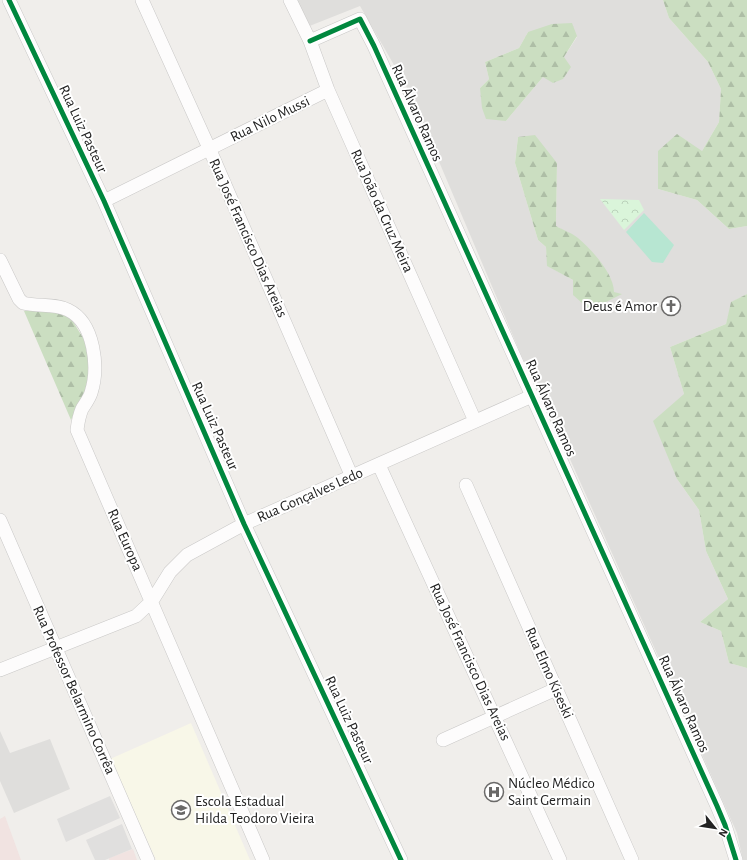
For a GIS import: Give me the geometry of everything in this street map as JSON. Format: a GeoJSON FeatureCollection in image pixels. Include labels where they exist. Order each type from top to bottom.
{"type":"FeatureCollection","features":[{"type":"Feature","properties":{"kind":"street","name":"Rua Luiz Pasteur"},"geometry":{"type":"LineString","coordinates":[[9,0],[104,201],[244,524],[401,860]]}},
{"type":"Feature","properties":{"kind":"street","name":"Rua José Francisco Dias Areias"},"geometry":{"type":"LineString","coordinates":[[142,0],[209,148],[352,477]]}},
{"type":"Feature","properties":{"kind":"street","name":"Rua João da Cruz Meira"},"geometry":{"type":"LineString","coordinates":[[290,0],[310,41],[328,90],[475,421]]}},
{"type":"Feature","properties":{"kind":"street","name":"Rua Álvaro Ramos"},"geometry":{"type":"LineString","coordinates":[[310,41],[360,19],[374,46],[717,806],[725,825],[736,860]]}},
{"type":"Feature","properties":{"kind":"street","name":"Rua Nilo Mussi"},"geometry":{"type":"LineString","coordinates":[[104,201],[328,90]]}},
{"type":"Feature","properties":{"kind":"street","name":"Rua Europa"},"geometry":{"type":"LineString","coordinates":[[0,260],[19,299],[23,303],[50,305],[68,310],[79,318],[87,331],[96,365],[95,378],[90,395],[78,420],[77,430],[263,860]]}},
{"type":"Feature","properties":{"kind":"street","name":"Rua Gonçalves Ledo"},"geometry":{"type":"LineString","coordinates":[[0,670],[136,616],[152,601],[170,572],[187,555],[244,524],[532,396]]}},
{"type":"Feature","properties":{"kind":"street","name":"Rua José Francisco Dias Areias"},"geometry":{"type":"LineString","coordinates":[[379,465],[560,860]]}},
{"type":"Feature","properties":{"kind":"street","name":"Rua Elmo Kiseski"},"geometry":{"type":"LineString","coordinates":[[466,485],[632,860]]}},
{"type":"Feature","properties":{"kind":"street","name":"Rua Professor Belarmino Corrêa"},"geometry":{"type":"LineString","coordinates":[[0,520],[148,860]]}},
{"type":"Feature","properties":{"kind":"street"},"geometry":{"type":"LineString","coordinates":[[443,740],[556,689]]}},
{"type":"Feature","properties":{"kind":"shaded area"},"geometry":{"type":"Polygon","coordinates":[[[297,0],[663,0],[669,18],[708,62],[721,89],[719,122],[702,151],[658,189],[697,200],[729,229],[747,226],[747,294],[732,302],[726,324],[670,347],[684,394],[677,479],[699,510],[706,551],[728,599],[700,622],[721,631],[729,663],[747,668],[747,860],[743,860],[737,833],[540,392],[522,357],[409,91],[360,6],[307,27],[297,0]],[[528,32],[519,48],[485,62],[489,79],[480,88],[506,121],[543,77],[564,57],[577,37],[528,32]],[[518,137],[515,163],[538,240],[546,247],[548,266],[573,280],[573,295],[622,294],[614,293],[577,238],[556,226],[557,163],[518,137]]]}},
{"type":"Feature","properties":{"kind":"shaded area","name":"Escola Estadual Hilda Teodoro Vieira"},"geometry":{"type":"Polygon","coordinates":[[[191,723],[250,860],[156,860],[110,759],[191,723]]]}},
{"type":"Feature","properties":{"kind":"shaded area"},"geometry":{"type":"Polygon","coordinates":[[[0,731],[10,753],[50,739],[70,789],[14,813],[0,781],[0,731]]]}},
{"type":"Feature","properties":{"kind":"shaded area"},"geometry":{"type":"Polygon","coordinates":[[[110,796],[120,818],[66,842],[57,819],[110,796]]]}},
{"type":"Feature","properties":{"kind":"shaded area"},"geometry":{"type":"Polygon","coordinates":[[[5,816],[21,860],[0,860],[0,819],[5,816]]]}},
{"type":"Feature","properties":{"kind":"shaded area"},"geometry":{"type":"Polygon","coordinates":[[[122,824],[132,849],[105,860],[95,860],[86,840],[122,824]]]}},
{"type":"Feature","properties":{"kind":"shaded area"},"geometry":{"type":"Polygon","coordinates":[[[133,849],[137,860],[109,860],[109,858],[133,849]]]}},
{"type":"Feature","properties":{"kind":"green space"},"geometry":{"type":"Polygon","coordinates":[[[663,0],[747,0],[747,226],[729,229],[697,200],[658,189],[658,151],[677,134],[702,151],[719,122],[721,89],[708,62],[669,18],[663,0]]]}},
{"type":"Feature","properties":{"kind":"green space"},"geometry":{"type":"Polygon","coordinates":[[[572,23],[577,36],[564,57],[571,67],[563,79],[553,83],[543,77],[506,121],[486,119],[482,108],[480,88],[489,79],[485,62],[519,48],[528,32],[552,24],[572,23]]]}},
{"type":"Feature","properties":{"kind":"green space"},"geometry":{"type":"Polygon","coordinates":[[[535,135],[557,163],[556,226],[576,236],[590,249],[606,270],[613,285],[614,292],[622,294],[590,310],[573,295],[573,280],[547,266],[546,247],[538,240],[515,163],[518,137],[535,135]]]}},
{"type":"Feature","properties":{"kind":"green space"},"geometry":{"type":"Polygon","coordinates":[[[600,199],[639,200],[644,210],[624,230],[600,199]]]}},
{"type":"Feature","properties":{"kind":"green space"},"geometry":{"type":"Polygon","coordinates":[[[644,213],[674,245],[663,263],[652,262],[626,232],[644,213]]]}},
{"type":"Feature","properties":{"kind":"green space"},"geometry":{"type":"Polygon","coordinates":[[[747,294],[747,668],[729,663],[721,631],[700,622],[728,599],[706,551],[699,510],[677,479],[653,421],[684,394],[670,347],[726,324],[731,302],[747,294]]]}},
{"type":"Feature","properties":{"kind":"green space"},"geometry":{"type":"Polygon","coordinates":[[[38,309],[58,311],[72,320],[85,341],[90,370],[85,391],[71,420],[24,311],[38,309]]]}},
{"type":"Feature","properties":{"kind":"cycle path"},"geometry":{"type":"LineString","coordinates":[[9,0],[104,201],[244,524],[401,860]]}},
{"type":"Feature","properties":{"kind":"cycle path"},"geometry":{"type":"LineString","coordinates":[[310,41],[360,19],[374,46],[717,806],[725,825],[736,860]]}},
{"type":"Feature","properties":{"kind":"place","name":"Deus é Amor"},"geometry":{"type":"Point","coordinates":[671,306]}},
{"type":"Feature","properties":{"kind":"place","name":"Núcleo Médico Saint Germain"},"geometry":{"type":"Point","coordinates":[494,792]}},
{"type":"Feature","properties":{"kind":"place","name":"Escola Estadual Hilda Teodoro Vieira"},"geometry":{"type":"Point","coordinates":[181,810]}}]}
